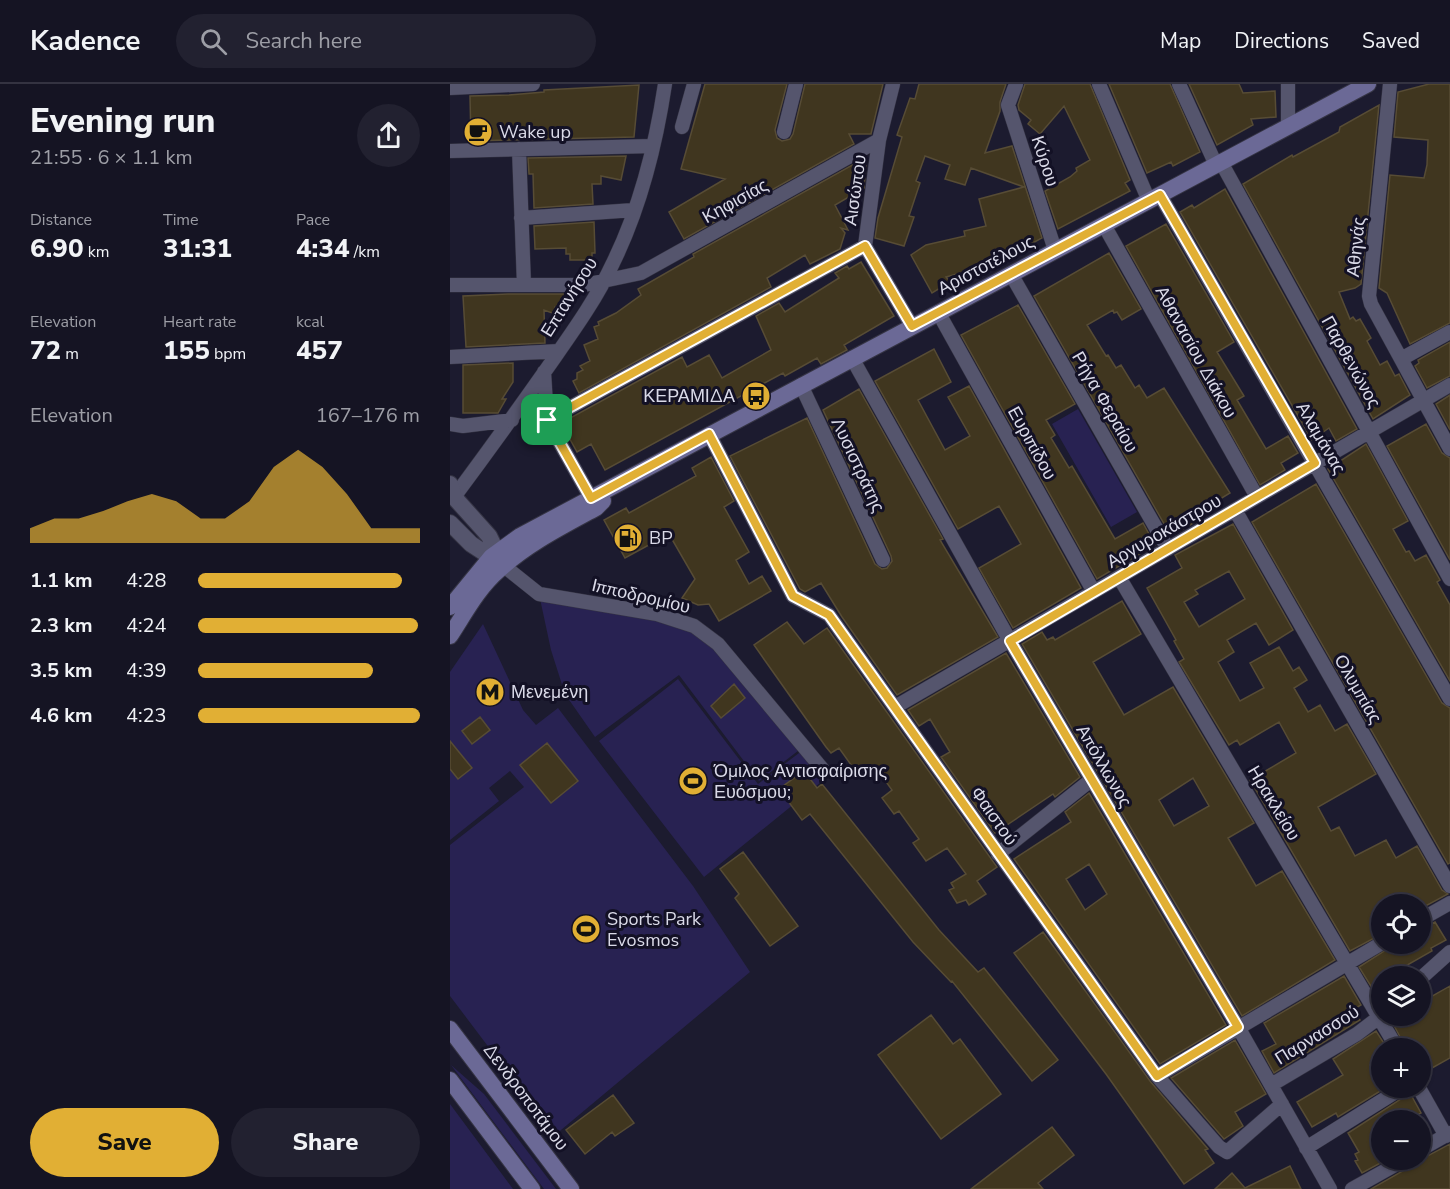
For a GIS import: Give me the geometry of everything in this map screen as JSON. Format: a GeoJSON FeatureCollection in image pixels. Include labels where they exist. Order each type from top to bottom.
{"type":"FeatureCollection","features":[{"type":"Feature","properties":{"kind":"main road","name":"Αριστοτέλους"},"geometry":{"type":"LineString","coordinates":[[450,607],[497,558],[622,480],[1368,84]]}},
{"type":"Feature","properties":{"kind":"main road","name":"Αριστοτέλους"},"geometry":{"type":"LineString","coordinates":[[450,636],[475,598],[497,558],[536,543],[596,508],[622,480]]}},
{"type":"Feature","properties":{"kind":"main road","name":"Δενδροποτάμου"},"geometry":{"type":"LineString","coordinates":[[450,1029],[571,1189]]}},
{"type":"Feature","properties":{"kind":"main road"},"geometry":{"type":"LineString","coordinates":[[450,1080],[532,1189]]}},
{"type":"Feature","properties":{"kind":"street"},"geometry":{"type":"LineString","coordinates":[[450,88],[533,84]]}},
{"type":"Feature","properties":{"kind":"street","name":"Επτανήσου"},"geometry":{"type":"LineString","coordinates":[[452,495],[512,420],[604,282],[621,247],[634,210],[653,146],[665,84]]}},
{"type":"Feature","properties":{"kind":"street"},"geometry":{"type":"LineString","coordinates":[[682,127],[694,84]]}},
{"type":"Feature","properties":{"kind":"street"},"geometry":{"type":"LineString","coordinates":[[784,132],[796,84]]}},
{"type":"Feature","properties":{"kind":"street","name":"Αισώπου"},"geometry":{"type":"LineString","coordinates":[[893,84],[879,140],[865,246],[912,326]]}},
{"type":"Feature","properties":{"kind":"street","name":"Κύρου"},"geometry":{"type":"LineString","coordinates":[[1016,84],[1008,105],[1055,250]]}},
{"type":"Feature","properties":{"kind":"street","name":"Αλαμάνας"},"geometry":{"type":"LineString","coordinates":[[1099,84],[1154,198],[1315,463],[1450,699]]}},
{"type":"Feature","properties":{"kind":"street","name":"Παρθενώνος"},"geometry":{"type":"LineString","coordinates":[[1179,84],[1218,164],[1450,579]]}},
{"type":"Feature","properties":{"kind":"street"},"geometry":{"type":"LineString","coordinates":[[1287,84],[1288,127]]}},
{"type":"Feature","properties":{"kind":"street","name":"Αθηνάς"},"geometry":{"type":"LineString","coordinates":[[1390,84],[1369,296],[1371,304],[1450,449]]}},
{"type":"Feature","properties":{"kind":"street","name":"Κηφισίας"},"geometry":{"type":"LineString","coordinates":[[450,285],[604,282],[648,270],[879,140]]}},
{"type":"Feature","properties":{"kind":"street"},"geometry":{"type":"LineString","coordinates":[[450,151],[653,146]]}},
{"type":"Feature","properties":{"kind":"street"},"geometry":{"type":"LineString","coordinates":[[519,149],[524,285]]}},
{"type":"Feature","properties":{"kind":"street"},"geometry":{"type":"LineString","coordinates":[[521,218],[634,210]]}},
{"type":"Feature","properties":{"kind":"street","name":"Αθανασίου Διάκου"},"geometry":{"type":"LineString","coordinates":[[1104,225],[1257,497]]}},
{"type":"Feature","properties":{"kind":"street"},"geometry":{"type":"LineString","coordinates":[[547,420],[865,246]]}},
{"type":"Feature","properties":{"kind":"street","name":"Ρήγα Φεραίου"},"geometry":{"type":"LineString","coordinates":[[1011,274],[1168,549]]}},
{"type":"Feature","properties":{"kind":"street","name":"Ευριπίδου"},"geometry":{"type":"LineString","coordinates":[[939,312],[1094,592]]}},
{"type":"Feature","properties":{"kind":"street"},"geometry":{"type":"LineString","coordinates":[[1401,359],[1450,332]]}},
{"type":"Feature","properties":{"kind":"street"},"geometry":{"type":"LineString","coordinates":[[450,357],[559,351]]}},
{"type":"Feature","properties":{"kind":"street","name":"Απόλλωνος"},"geometry":{"type":"LineString","coordinates":[[852,358],[1010,641],[1238,1027],[1330,1189]]}},
{"type":"Feature","properties":{"kind":"street"},"geometry":{"type":"LineString","coordinates":[[544,372],[547,420],[591,498]]}},
{"type":"Feature","properties":{"kind":"street","name":"Λυσιστράτης"},"geometry":{"type":"LineString","coordinates":[[801,385],[883,560]]}},
{"type":"Feature","properties":{"kind":"street","name":"Αργυροκάστρου"},"geometry":{"type":"LineString","coordinates":[[895,707],[1450,385]]}},
{"type":"Feature","properties":{"kind":"street"},"geometry":{"type":"LineString","coordinates":[[450,424],[463,426],[512,420]]}},
{"type":"Feature","properties":{"kind":"street","name":"Φαιστού"},"geometry":{"type":"LineString","coordinates":[[709,434],[793,596],[829,615],[1157,1076],[1227,1152],[1282,1104]]}},
{"type":"Feature","properties":{"kind":"street"},"geometry":{"type":"LineString","coordinates":[[452,495],[485,530],[497,558]]}},
{"type":"Feature","properties":{"kind":"street","name":"Ολυμπίας"},"geometry":{"type":"LineString","coordinates":[[1235,510],[1450,886]]}},
{"type":"Feature","properties":{"kind":"street"},"geometry":{"type":"LineString","coordinates":[[450,523],[471,544],[497,558]]}},
{"type":"Feature","properties":{"kind":"street","name":"Ιπποδρομίου"},"geometry":{"type":"LineString","coordinates":[[497,558],[539,594],[657,614],[694,626],[718,644],[824,771]]}},
{"type":"Feature","properties":{"kind":"street","name":"Ηρακλείου"},"geometry":{"type":"LineString","coordinates":[[1119,577],[1371,1000]]}},
{"type":"Feature","properties":{"kind":"street"},"geometry":{"type":"LineString","coordinates":[[998,854],[1091,780]]}},
{"type":"Feature","properties":{"kind":"street"},"geometry":{"type":"LineString","coordinates":[[1431,914],[1450,903]]}},
{"type":"Feature","properties":{"kind":"street"},"geometry":{"type":"LineString","coordinates":[[1157,1076],[1371,949]]}},
{"type":"Feature","properties":{"kind":"street"},"geometry":{"type":"LineString","coordinates":[[1431,969],[1450,952]]}},
{"type":"Feature","properties":{"kind":"street","name":"Παρνασσού"},"geometry":{"type":"LineString","coordinates":[[1271,1085],[1371,1024]]}},
{"type":"Feature","properties":{"kind":"street"},"geometry":{"type":"LineString","coordinates":[[1306,1148],[1386,1098]]}},
{"type":"Feature","properties":{"kind":"street"},"geometry":{"type":"LineString","coordinates":[[1425,1098],[1448,1135],[1431,1144]]}},
{"type":"Feature","properties":{"kind":"street"},"geometry":{"type":"LineString","coordinates":[[1352,1189],[1386,1170]]}},
{"type":"Feature","properties":{"kind":"shaded area"},"geometry":{"type":"Polygon","coordinates":[[[1078,409],[1137,512],[1111,527],[1052,424],[1078,409]]]}},
{"type":"Feature","properties":{"kind":"shaded area"},"geometry":{"type":"Polygon","coordinates":[[[539,594],[694,626],[803,747],[759,781],[679,675],[595,737],[565,694],[551,650],[539,594]]]}},
{"type":"Feature","properties":{"kind":"shaded area","name":"Sports Park Evosmos"},"geometry":{"type":"Polygon","coordinates":[[[483,624],[523,710],[536,725],[558,708],[693,886],[750,972],[555,1135],[450,996],[450,845],[524,787],[510,771],[489,788],[499,801],[450,840],[450,672],[483,624]]]}},
{"type":"Feature","properties":{"kind":"shaded area","name":"Sports Park Evosmos"},"geometry":{"type":"Polygon","coordinates":[[[678,679],[758,784],[803,750],[826,778],[704,877],[599,741],[678,679]]]}},
{"type":"Feature","properties":{"kind":"shaded area"},"geometry":{"type":"Polygon","coordinates":[[[451,1065],[484,1094],[556,1189],[544,1189],[451,1065]]]}},
{"type":"Feature","properties":{"kind":"shaded area"},"geometry":{"type":"Polygon","coordinates":[[[450,1104],[513,1189],[450,1189],[450,1104]]]}},
{"type":"Feature","properties":{"kind":"building"},"geometry":{"type":"Polygon","coordinates":[[[705,84],[787,84],[775,130],[777,138],[782,141],[790,139],[793,134],[805,84],[883,84],[871,134],[849,134],[854,144],[684,239],[669,212],[725,179],[681,169],[705,84]]]}},
{"type":"Feature","properties":{"kind":"building"},"geometry":{"type":"Polygon","coordinates":[[[919,84],[1006,84],[1000,102],[1000,111],[985,153],[1012,146],[1042,238],[994,264],[946,277],[950,282],[932,293],[911,255],[926,245],[965,236],[964,231],[986,226],[979,199],[1024,187],[971,168],[965,185],[945,179],[950,165],[925,156],[916,181],[920,183],[909,216],[914,217],[904,246],[875,238],[878,218],[902,137],[897,135],[910,98],[915,99],[919,84]]]}},
{"type":"Feature","properties":{"kind":"building"},"geometry":{"type":"Polygon","coordinates":[[[1025,84],[1090,84],[1130,180],[1125,183],[1130,191],[1058,229],[1045,191],[1070,177],[1077,171],[1076,168],[1090,160],[1064,106],[1040,134],[1028,124],[1031,120],[1019,110],[1018,105],[1025,84]]]}},
{"type":"Feature","properties":{"kind":"building"},"geometry":{"type":"Polygon","coordinates":[[[1109,84],[1170,84],[1200,152],[1173,166],[1171,162],[1147,173],[1109,84]]]}},
{"type":"Feature","properties":{"kind":"building"},"geometry":{"type":"Polygon","coordinates":[[[1189,84],[1239,84],[1243,93],[1275,91],[1276,117],[1251,119],[1253,125],[1217,145],[1189,84]]]}},
{"type":"Feature","properties":{"kind":"building"},"geometry":{"type":"Polygon","coordinates":[[[1429,84],[1450,84],[1450,323],[1410,344],[1387,293],[1379,288],[1390,175],[1424,178],[1427,165],[1428,140],[1394,137],[1398,92],[1429,84]]]}},
{"type":"Feature","properties":{"kind":"building"},"geometry":{"type":"Polygon","coordinates":[[[639,85],[634,137],[471,141],[470,96],[639,85]]]}},
{"type":"Feature","properties":{"kind":"building"},"geometry":{"type":"Polygon","coordinates":[[[1379,105],[1361,284],[1339,292],[1350,319],[1353,317],[1356,321],[1360,319],[1371,338],[1367,341],[1380,365],[1387,361],[1395,376],[1399,374],[1410,395],[1373,419],[1243,184],[1292,155],[1293,157],[1339,132],[1340,127],[1379,105]]]}},
{"type":"Feature","properties":{"kind":"building"},"geometry":{"type":"Polygon","coordinates":[[[626,156],[621,180],[601,176],[601,184],[592,184],[593,204],[534,208],[533,174],[529,174],[528,158],[626,156]]]}},
{"type":"Feature","properties":{"kind":"building"},"geometry":{"type":"Polygon","coordinates":[[[863,159],[866,166],[864,188],[835,205],[848,230],[841,228],[845,233],[840,249],[810,264],[805,255],[767,278],[771,287],[579,393],[573,381],[577,379],[577,373],[583,370],[580,366],[590,361],[584,345],[598,339],[594,327],[599,325],[598,322],[616,313],[641,295],[638,289],[694,257],[693,254],[863,159]]]}},
{"type":"Feature","properties":{"kind":"building"},"geometry":{"type":"Polygon","coordinates":[[[1225,189],[1357,429],[1336,441],[1329,428],[1312,440],[1180,212],[1192,205],[1194,208],[1225,189]]]}},
{"type":"Feature","properties":{"kind":"building"},"geometry":{"type":"Polygon","coordinates":[[[594,222],[595,253],[592,253],[592,260],[570,260],[570,254],[566,254],[566,248],[535,249],[534,226],[594,222]]]}},
{"type":"Feature","properties":{"kind":"building"},"geometry":{"type":"Polygon","coordinates":[[[1166,224],[1234,342],[1217,352],[1244,396],[1237,400],[1266,449],[1288,436],[1298,453],[1281,463],[1285,470],[1260,485],[1126,246],[1166,224]]]}},
{"type":"Feature","properties":{"kind":"building"},"geometry":{"type":"Polygon","coordinates":[[[1109,253],[1141,309],[1122,320],[1113,310],[1087,325],[1106,356],[1108,355],[1116,368],[1121,365],[1135,388],[1139,385],[1147,398],[1164,388],[1230,493],[1194,515],[1197,521],[1171,536],[1034,296],[1109,253]]]}},
{"type":"Feature","properties":{"kind":"building"},"geometry":{"type":"Polygon","coordinates":[[[861,262],[894,316],[844,345],[847,350],[821,364],[817,358],[785,376],[783,373],[605,470],[591,444],[577,452],[561,423],[682,357],[687,367],[709,355],[722,378],[771,350],[756,316],[779,303],[785,312],[839,278],[835,273],[861,262]]]}},
{"type":"Feature","properties":{"kind":"building"},"geometry":{"type":"Polygon","coordinates":[[[565,294],[565,307],[555,307],[555,314],[544,310],[545,343],[466,347],[463,296],[565,294]]]}},
{"type":"Feature","properties":{"kind":"building"},"geometry":{"type":"Polygon","coordinates":[[[1018,305],[1075,404],[1046,420],[1055,435],[1051,438],[1069,468],[1072,466],[1115,539],[1143,523],[1155,545],[1097,579],[961,335],[1018,305]]]}},
{"type":"Feature","properties":{"kind":"building"},"geometry":{"type":"Polygon","coordinates":[[[1450,342],[1450,376],[1427,388],[1415,366],[1419,363],[1418,360],[1450,342]]]}},
{"type":"Feature","properties":{"kind":"building"},"geometry":{"type":"Polygon","coordinates":[[[934,349],[951,382],[918,400],[945,450],[970,436],[948,397],[969,386],[1081,588],[1013,628],[979,568],[1021,544],[999,506],[958,529],[875,381],[934,349]]]}},
{"type":"Feature","properties":{"kind":"building"},"geometry":{"type":"Polygon","coordinates":[[[513,363],[513,382],[502,399],[506,399],[498,413],[463,413],[463,365],[513,363]]]}},
{"type":"Feature","properties":{"kind":"building"},"geometry":{"type":"Polygon","coordinates":[[[859,389],[943,539],[940,540],[998,637],[897,695],[821,583],[805,592],[800,589],[730,456],[807,418],[875,564],[882,569],[887,568],[892,561],[891,556],[823,410],[859,389]]]}},
{"type":"Feature","properties":{"kind":"building"},"geometry":{"type":"Polygon","coordinates":[[[1450,395],[1450,430],[1436,404],[1450,395]]]}},
{"type":"Feature","properties":{"kind":"building"},"geometry":{"type":"Polygon","coordinates":[[[1426,424],[1442,453],[1450,458],[1450,560],[1387,446],[1426,424]]]}},
{"type":"Feature","properties":{"kind":"building"},"geometry":{"type":"Polygon","coordinates":[[[1366,444],[1408,521],[1393,529],[1406,552],[1409,551],[1415,561],[1426,555],[1440,580],[1437,582],[1450,605],[1450,681],[1328,469],[1366,444]]]}},
{"type":"Feature","properties":{"kind":"building"},"geometry":{"type":"Polygon","coordinates":[[[711,457],[734,501],[724,507],[749,552],[736,560],[749,584],[762,576],[771,591],[719,621],[709,604],[698,605],[682,598],[695,579],[669,534],[625,558],[604,520],[626,508],[629,513],[696,476],[692,468],[711,457]]]}},
{"type":"Feature","properties":{"kind":"building"},"geometry":{"type":"Polygon","coordinates":[[[1316,484],[1442,703],[1450,708],[1450,863],[1448,864],[1252,522],[1316,484]]]}},
{"type":"Feature","properties":{"kind":"building"},"geometry":{"type":"Polygon","coordinates":[[[1233,524],[1293,630],[1269,645],[1256,623],[1227,640],[1234,652],[1218,662],[1240,701],[1264,688],[1250,663],[1279,647],[1293,671],[1299,667],[1307,680],[1294,688],[1308,712],[1320,705],[1335,731],[1347,724],[1376,774],[1318,807],[1331,831],[1339,827],[1355,856],[1386,840],[1396,858],[1417,846],[1442,890],[1448,894],[1431,903],[1431,894],[1371,894],[1371,940],[1350,951],[1250,780],[1296,753],[1279,722],[1240,745],[1237,740],[1229,745],[1179,662],[1184,659],[1174,641],[1176,640],[1147,588],[1182,568],[1175,555],[1233,524]],[[1229,571],[1195,590],[1198,594],[1184,602],[1199,627],[1245,599],[1229,571]]]}},
{"type":"Feature","properties":{"kind":"building"},"geometry":{"type":"Polygon","coordinates":[[[1122,601],[1141,634],[1093,662],[1124,715],[1173,687],[1254,823],[1228,838],[1256,886],[1282,871],[1335,960],[1242,1016],[1022,644],[1042,632],[1047,640],[1053,637],[1055,640],[1122,601]],[[1193,778],[1159,800],[1174,826],[1209,806],[1193,778]]]}},
{"type":"Feature","properties":{"kind":"building"},"geometry":{"type":"Polygon","coordinates":[[[787,622],[804,644],[827,628],[997,867],[977,881],[986,894],[969,905],[966,900],[957,903],[949,890],[954,888],[951,883],[966,874],[947,848],[926,861],[913,843],[919,839],[899,811],[894,814],[882,798],[892,790],[874,765],[859,776],[839,748],[831,753],[826,747],[754,645],[787,622]]]}},
{"type":"Feature","properties":{"kind":"building"},"geometry":{"type":"Polygon","coordinates":[[[1006,653],[1080,777],[1055,797],[1053,794],[995,833],[941,757],[950,752],[930,719],[919,726],[908,710],[1006,653]]]}},
{"type":"Feature","properties":{"kind":"building"},"geometry":{"type":"Polygon","coordinates":[[[734,684],[745,698],[721,718],[711,706],[734,684]]]}},
{"type":"Feature","properties":{"kind":"building"},"geometry":{"type":"Polygon","coordinates":[[[480,717],[490,730],[472,744],[462,731],[480,717]]]}},
{"type":"Feature","properties":{"kind":"building"},"geometry":{"type":"Polygon","coordinates":[[[450,741],[472,768],[458,779],[450,769],[450,741]]]}},
{"type":"Feature","properties":{"kind":"building"},"geometry":{"type":"Polygon","coordinates":[[[547,743],[578,781],[551,803],[520,765],[547,743]]]}},
{"type":"Feature","properties":{"kind":"building"},"geometry":{"type":"Polygon","coordinates":[[[804,771],[817,788],[822,784],[939,930],[978,972],[984,968],[1058,1060],[1032,1081],[952,981],[913,942],[810,814],[802,820],[779,789],[804,771]]]}},
{"type":"Feature","properties":{"kind":"building"},"geometry":{"type":"Polygon","coordinates":[[[1089,793],[1226,1025],[1160,1064],[1014,859],[1071,822],[1065,812],[1089,793]],[[1089,864],[1066,879],[1085,910],[1107,894],[1089,864]]]}},
{"type":"Feature","properties":{"kind":"building"},"geometry":{"type":"Polygon","coordinates":[[[743,852],[798,926],[770,946],[735,898],[739,894],[720,869],[743,852]]]}},
{"type":"Feature","properties":{"kind":"building"},"geometry":{"type":"Polygon","coordinates":[[[1435,922],[1446,940],[1431,948],[1431,924],[1435,922]]]}},
{"type":"Feature","properties":{"kind":"building"},"geometry":{"type":"Polygon","coordinates":[[[1043,932],[1150,1081],[1208,1149],[1205,1150],[1214,1163],[1184,1184],[1106,1074],[1014,953],[1043,932]]]}},
{"type":"Feature","properties":{"kind":"building"},"geometry":{"type":"Polygon","coordinates":[[[1379,954],[1427,954],[1406,966],[1371,966],[1371,986],[1359,967],[1379,954]]]}},
{"type":"Feature","properties":{"kind":"building"},"geometry":{"type":"Polygon","coordinates":[[[1344,976],[1361,1005],[1354,1009],[1360,1020],[1274,1073],[1262,1051],[1276,1044],[1264,1023],[1344,976]]]}},
{"type":"Feature","properties":{"kind":"building"},"geometry":{"type":"Polygon","coordinates":[[[1450,986],[1450,1058],[1431,1069],[1431,1038],[1401,1038],[1394,1026],[1431,1026],[1431,997],[1450,986]]]}},
{"type":"Feature","properties":{"kind":"building"},"geometry":{"type":"Polygon","coordinates":[[[931,1015],[953,1044],[960,1039],[1001,1094],[941,1139],[878,1055],[931,1015]]]}},
{"type":"Feature","properties":{"kind":"building"},"geometry":{"type":"Polygon","coordinates":[[[1376,1031],[1381,1038],[1371,1038],[1371,1097],[1338,1117],[1336,1113],[1312,1127],[1297,1102],[1343,1075],[1333,1059],[1376,1031]]]}},
{"type":"Feature","properties":{"kind":"building"},"geometry":{"type":"Polygon","coordinates":[[[1235,1040],[1266,1094],[1235,1112],[1243,1126],[1224,1139],[1171,1078],[1235,1040]]]}},
{"type":"Feature","properties":{"kind":"building"},"geometry":{"type":"Polygon","coordinates":[[[613,1095],[634,1123],[615,1136],[612,1132],[585,1154],[566,1130],[613,1095]]]}},
{"type":"Feature","properties":{"kind":"building"},"geometry":{"type":"Polygon","coordinates":[[[1402,1098],[1413,1098],[1419,1110],[1384,1110],[1402,1098]]]}},
{"type":"Feature","properties":{"kind":"building"},"geometry":{"type":"Polygon","coordinates":[[[1371,1118],[1371,1168],[1362,1173],[1355,1161],[1358,1160],[1355,1154],[1359,1152],[1348,1133],[1371,1118]]]}},
{"type":"Feature","properties":{"kind":"building"},"geometry":{"type":"Polygon","coordinates":[[[1052,1127],[1074,1155],[1038,1183],[1043,1189],[971,1189],[1052,1127]]]}},
{"type":"Feature","properties":{"kind":"building"},"geometry":{"type":"Polygon","coordinates":[[[1450,1144],[1450,1189],[1371,1189],[1404,1170],[1431,1170],[1431,1154],[1450,1144]]]}},
{"type":"Feature","properties":{"kind":"building"},"geometry":{"type":"Polygon","coordinates":[[[1290,1166],[1301,1189],[1215,1189],[1232,1173],[1245,1188],[1290,1166]]]}},
{"type":"Feature","properties":{"kind":"place","name":"Wake up"},"geometry":{"type":"Point","coordinates":[478,132]}},
{"type":"Feature","properties":{"kind":"place","name":"ΚΕΡΑΜΙΔΑ"},"geometry":{"type":"Point","coordinates":[756,396]}},
{"type":"Feature","properties":{"kind":"place","name":"BP"},"geometry":{"type":"Point","coordinates":[628,538]}},
{"type":"Feature","properties":{"kind":"place","name":"Μενεμένη"},"geometry":{"type":"Point","coordinates":[490,692]}},
{"type":"Feature","properties":{"kind":"place","name":"Όμιλος Αντισφαίρισης Ευόσμου;"},"geometry":{"type":"Point","coordinates":[693,781]}},
{"type":"Feature","properties":{"kind":"place","name":"Sports Park Evosmos"},"geometry":{"type":"Point","coordinates":[586,929]}},
{"type":"Feature","properties":{"kind":"route"},"geometry":{"type":"LineString","coordinates":[[1160,195],[1315,463],[1010,641],[1238,1027],[1157,1076],[829,615],[793,596],[709,434],[591,498],[547,420],[865,246],[912,326],[1160,195]]}}]}
